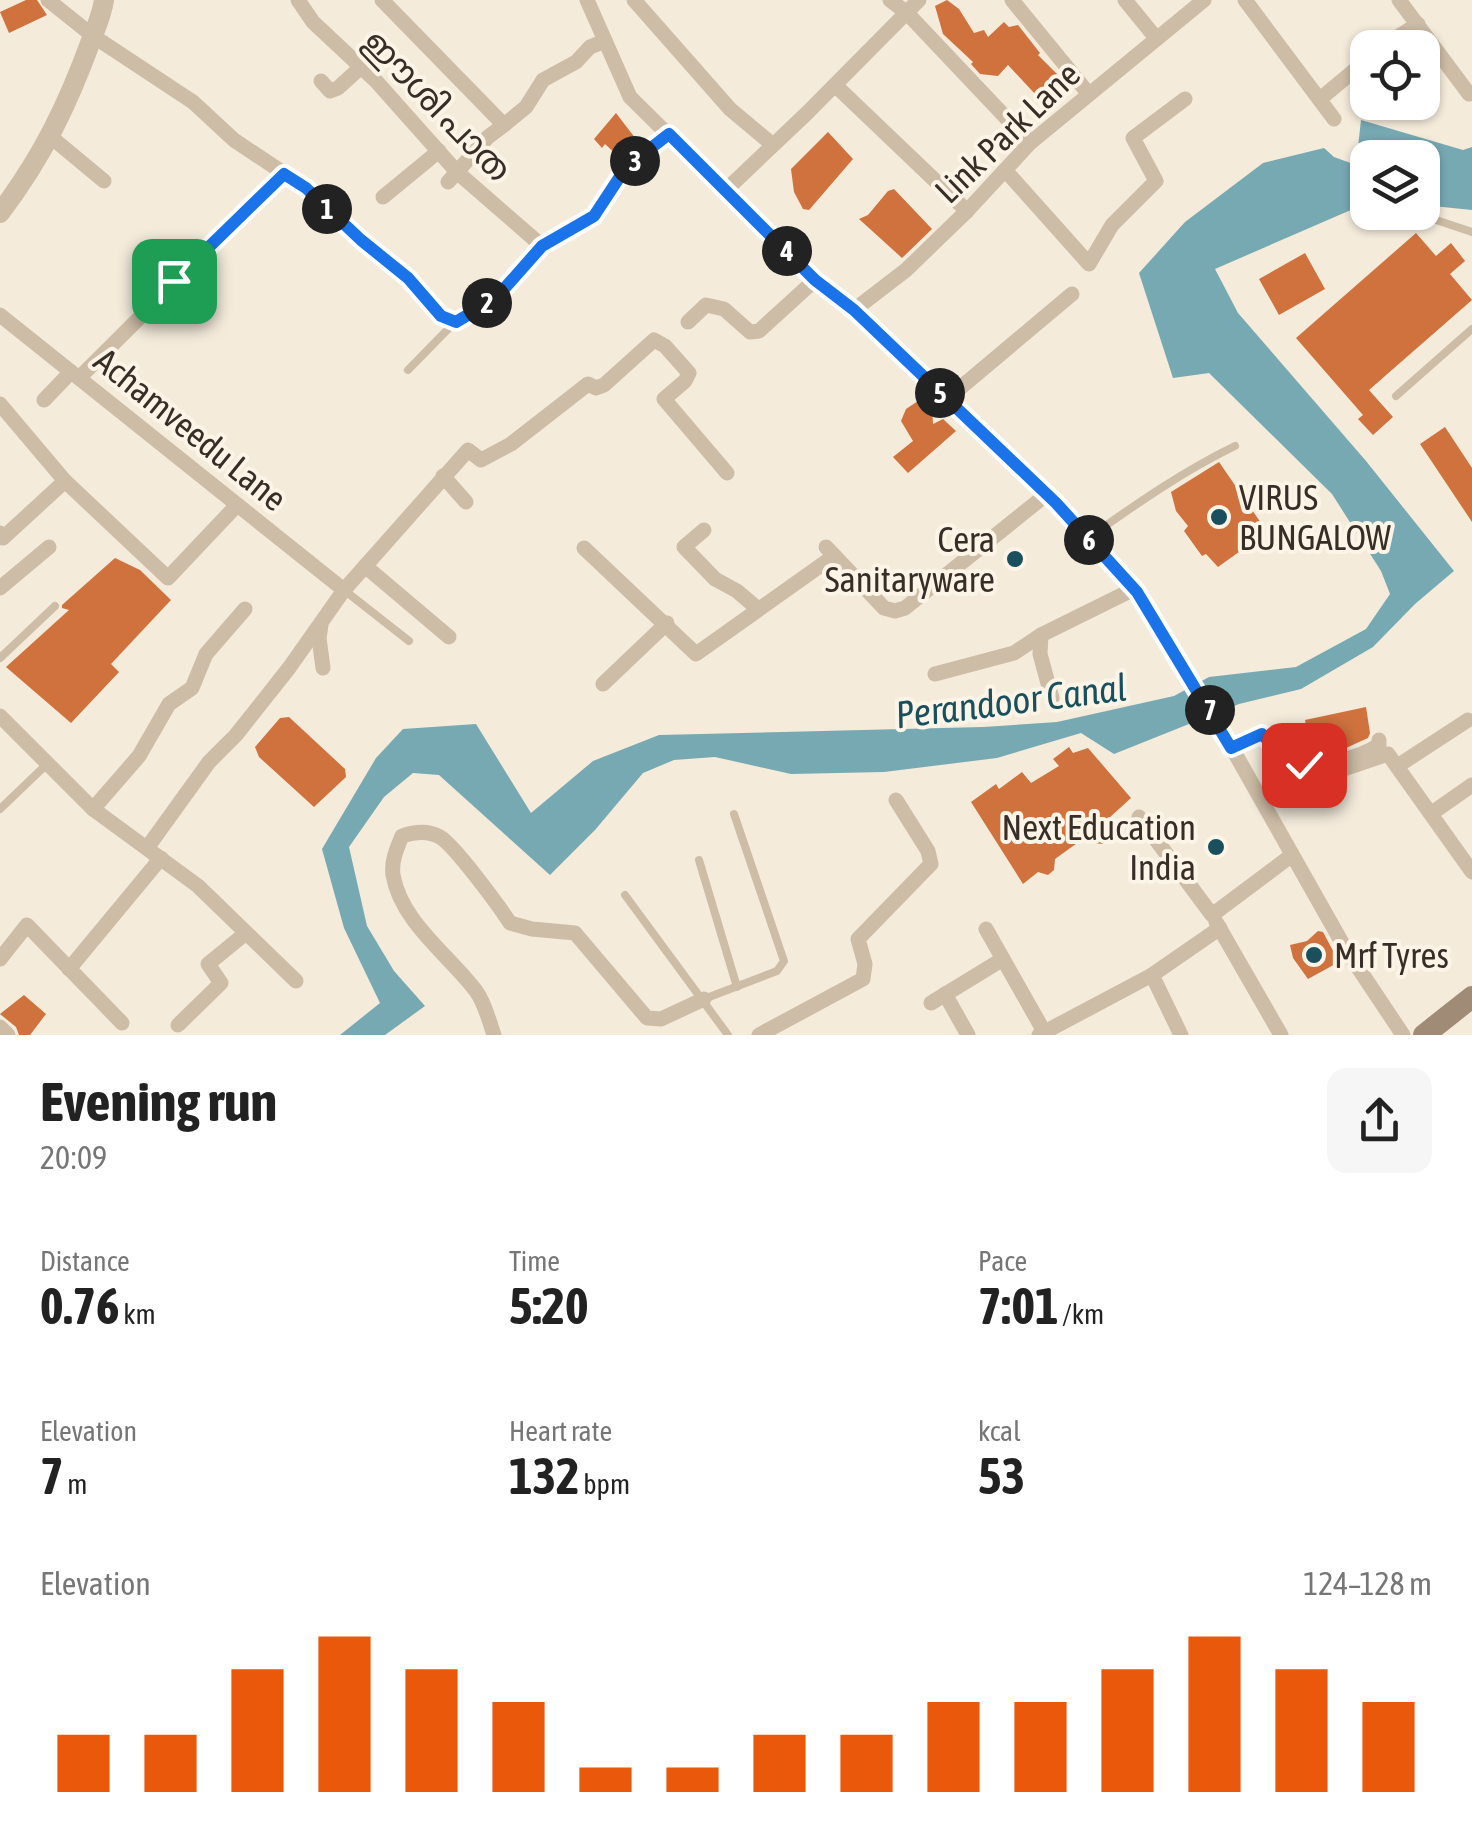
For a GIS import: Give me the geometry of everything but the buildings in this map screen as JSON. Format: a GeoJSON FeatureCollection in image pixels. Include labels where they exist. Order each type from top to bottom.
{"type":"FeatureCollection","features":[{"type":"Feature","properties":{"kind":"main road"},"geometry":{"type":"LineString","coordinates":[[1424,1035],[1472,997]]}},
{"type":"Feature","properties":{"kind":"street"},"geometry":{"type":"LineString","coordinates":[[48,0],[93,36],[193,102],[234,140],[306,188],[408,278],[441,316],[456,322],[496,298],[542,246],[594,216],[619,178],[669,134]]}},
{"type":"Feature","properties":{"kind":"street"},"geometry":{"type":"LineString","coordinates":[[0,213],[51,137],[80,78],[104,0]]}},
{"type":"Feature","properties":{"kind":"street","name":"ഈശി പാത"},"geometry":{"type":"LineString","coordinates":[[298,0],[313,22],[361,66],[439,152],[452,177],[542,246]]}},
{"type":"Feature","properties":{"kind":"street"},"geometry":{"type":"LineString","coordinates":[[382,0],[504,125]]}},
{"type":"Feature","properties":{"kind":"street"},"geometry":{"type":"LineString","coordinates":[[586,0],[630,96],[815,280],[854,310],[1047,494],[1134,589],[1214,717],[1344,948],[1403,1035]]}},
{"type":"Feature","properties":{"kind":"street"},"geometry":{"type":"LineString","coordinates":[[634,0],[730,110],[773,146]]}},
{"type":"Feature","properties":{"kind":"street"},"geometry":{"type":"LineString","coordinates":[[890,0],[1030,142]]}},
{"type":"Feature","properties":{"kind":"street"},"geometry":{"type":"LineString","coordinates":[[726,189],[919,0]]}},
{"type":"Feature","properties":{"kind":"street"},"geometry":{"type":"LineString","coordinates":[[1012,0],[1088,93]]}},
{"type":"Feature","properties":{"kind":"street"},"geometry":{"type":"LineString","coordinates":[[1125,0],[1156,38]]}},
{"type":"Feature","properties":{"kind":"street","name":"Link Park Lane"},"geometry":{"type":"LineString","coordinates":[[854,310],[906,270],[1030,142],[1204,0]]}},
{"type":"Feature","properties":{"kind":"street"},"geometry":{"type":"LineString","coordinates":[[1244,0],[1334,119]]}},
{"type":"Feature","properties":{"kind":"street"},"geometry":{"type":"LineString","coordinates":[[1400,0],[1469,94]]}},
{"type":"Feature","properties":{"kind":"street"},"geometry":{"type":"LineString","coordinates":[[1408,30],[1418,24]]}},
{"type":"Feature","properties":{"kind":"street"},"geometry":{"type":"LineString","coordinates":[[452,177],[488,136],[526,107],[543,80],[576,62],[590,46],[605,42]]}},
{"type":"Feature","properties":{"kind":"street"},"geometry":{"type":"LineString","coordinates":[[320,80],[330,91],[361,66]]}},
{"type":"Feature","properties":{"kind":"street"},"geometry":{"type":"LineString","coordinates":[[1320,99],[1350,74]]}},
{"type":"Feature","properties":{"kind":"street"},"geometry":{"type":"LineString","coordinates":[[835,85],[967,211]]}},
{"type":"Feature","properties":{"kind":"street"},"geometry":{"type":"LineString","coordinates":[[1005,170],[1089,264],[1112,225],[1156,181],[1132,138],[1185,99]]}},
{"type":"Feature","properties":{"kind":"street"},"geometry":{"type":"LineString","coordinates":[[51,137],[104,181]]}},
{"type":"Feature","properties":{"kind":"street"},"geometry":{"type":"LineString","coordinates":[[382,197],[439,152]]}},
{"type":"Feature","properties":{"kind":"street"},"geometry":{"type":"LineString","coordinates":[[44,400],[75,375],[284,174]]}},
{"type":"Feature","properties":{"kind":"street"},"geometry":{"type":"LineString","coordinates":[[688,322],[706,306],[724,309],[750,332],[760,331],[815,280]]}},
{"type":"Feature","properties":{"kind":"street"},"geometry":{"type":"LineString","coordinates":[[946,398],[1072,294]]}},
{"type":"Feature","properties":{"kind":"street","name":"Achamveedu Lane"},"geometry":{"type":"LineString","coordinates":[[0,316],[344,590]]}},
{"type":"Feature","properties":{"kind":"street"},"geometry":{"type":"LineString","coordinates":[[147,848],[344,590],[468,450],[482,460],[510,444],[588,384],[596,388],[604,385],[654,340],[666,346],[689,374],[664,399],[728,473]]}},
{"type":"Feature","properties":{"kind":"street"},"geometry":{"type":"LineString","coordinates":[[0,404],[65,481],[168,578],[238,505]]}},
{"type":"Feature","properties":{"kind":"street"},"geometry":{"type":"LineString","coordinates":[[443,476],[466,502]]}},
{"type":"Feature","properties":{"kind":"street"},"geometry":{"type":"LineString","coordinates":[[0,533],[4,538],[65,481]]}},
{"type":"Feature","properties":{"kind":"street"},"geometry":{"type":"LineString","coordinates":[[584,548],[696,654],[830,552],[884,608],[906,608],[1047,494]]}},
{"type":"Feature","properties":{"kind":"street"},"geometry":{"type":"LineString","coordinates":[[704,530],[684,547],[715,580],[758,609]]}},
{"type":"Feature","properties":{"kind":"street"},"geometry":{"type":"LineString","coordinates":[[0,588],[48,547]]}},
{"type":"Feature","properties":{"kind":"street"},"geometry":{"type":"LineString","coordinates":[[365,566],[449,637]]}},
{"type":"Feature","properties":{"kind":"street"},"geometry":{"type":"LineString","coordinates":[[935,674],[1014,653],[1041,635],[1134,589]]}},
{"type":"Feature","properties":{"kind":"street"},"geometry":{"type":"LineString","coordinates":[[93,808],[139,756],[168,704],[192,688],[206,654],[244,609]]}},
{"type":"Feature","properties":{"kind":"street"},"geometry":{"type":"LineString","coordinates":[[322,621],[322,668]]}},
{"type":"Feature","properties":{"kind":"street"},"geometry":{"type":"LineString","coordinates":[[602,684],[667,623]]}},
{"type":"Feature","properties":{"kind":"street"},"geometry":{"type":"LineString","coordinates":[[1041,635],[1040,654],[1052,698]]}},
{"type":"Feature","properties":{"kind":"street"},"geometry":{"type":"LineString","coordinates":[[0,716],[93,808],[198,886],[296,981]]}},
{"type":"Feature","properties":{"kind":"street"},"geometry":{"type":"LineString","coordinates":[[1398,765],[1468,720]]}},
{"type":"Feature","properties":{"kind":"street"},"geometry":{"type":"LineString","coordinates":[[1231,748],[1262,734],[1293,764],[1315,765],[1373,750],[1379,740]]}},
{"type":"Feature","properties":{"kind":"street"},"geometry":{"type":"LineString","coordinates":[[1329,778],[1388,754],[1472,872]]}},
{"type":"Feature","properties":{"kind":"street"},"geometry":{"type":"LineString","coordinates":[[1432,814],[1472,785]]}},
{"type":"Feature","properties":{"kind":"street"},"geometry":{"type":"LineString","coordinates":[[759,1035],[863,979],[865,964],[858,940],[930,864],[928,851],[896,800]]}},
{"type":"Feature","properties":{"kind":"street"},"geometry":{"type":"LineString","coordinates":[[1139,817],[1216,922],[1281,1035]]}},
{"type":"Feature","properties":{"kind":"street"},"geometry":{"type":"LineString","coordinates":[[494,1035],[479,994],[440,952],[402,898],[393,874],[394,856],[402,836],[417,832],[440,836],[510,923],[575,933],[647,1018],[660,1018],[704,1000]]}},
{"type":"Feature","properties":{"kind":"street"},"geometry":{"type":"LineString","coordinates":[[986,929],[1043,1034],[1152,975],[1292,855]]}},
{"type":"Feature","properties":{"kind":"street"},"geometry":{"type":"LineString","coordinates":[[69,969],[161,858]]}},
{"type":"Feature","properties":{"kind":"street"},"geometry":{"type":"LineString","coordinates":[[0,958],[27,925],[122,1022]]}},
{"type":"Feature","properties":{"kind":"street"},"geometry":{"type":"LineString","coordinates":[[178,1026],[221,983],[208,964],[246,932]]}},
{"type":"Feature","properties":{"kind":"street"},"geometry":{"type":"LineString","coordinates":[[968,1035],[938,999],[1003,959]]}},
{"type":"Feature","properties":{"kind":"street"},"geometry":{"type":"LineString","coordinates":[[1152,975],[1181,1035]]}},
{"type":"Feature","properties":{"kind":"street"},"geometry":{"type":"LineString","coordinates":[[0,1026],[8,1035]]}},
{"type":"Feature","properties":{"kind":"lane"},"geometry":{"type":"LineString","coordinates":[[1440,221],[1472,232]]}},
{"type":"Feature","properties":{"kind":"lane"},"geometry":{"type":"LineString","coordinates":[[408,370],[456,322]]}},
{"type":"Feature","properties":{"kind":"lane"},"geometry":{"type":"LineString","coordinates":[[1396,396],[1472,328]]}},
{"type":"Feature","properties":{"kind":"lane"},"geometry":{"type":"LineString","coordinates":[[1088,538],[1161,491],[1178,475],[1235,446]]}},
{"type":"Feature","properties":{"kind":"lane"},"geometry":{"type":"LineString","coordinates":[[344,590],[409,641]]}},
{"type":"Feature","properties":{"kind":"lane"},"geometry":{"type":"LineString","coordinates":[[0,658],[55,606]]}},
{"type":"Feature","properties":{"kind":"lane"},"geometry":{"type":"LineString","coordinates":[[0,809],[48,763]]}},
{"type":"Feature","properties":{"kind":"lane"},"geometry":{"type":"LineString","coordinates":[[704,1000],[777,971],[784,961],[734,814]]}},
{"type":"Feature","properties":{"kind":"lane"},"geometry":{"type":"LineString","coordinates":[[699,860],[736,986]]}},
{"type":"Feature","properties":{"kind":"lane"},"geometry":{"type":"LineString","coordinates":[[625,895],[728,1035]]}},
{"type":"Feature","properties":{"kind":"water"},"geometry":{"type":"Polygon","coordinates":[[[1361,120],[1429,140],[1359,140],[1361,120]]]}},
{"type":"Feature","properties":{"kind":"water"},"geometry":{"type":"Polygon","coordinates":[[[1440,143],[1463,150],[1472,147],[1472,210],[1440,207],[1440,143]]]}},
{"type":"Feature","properties":{"kind":"water"},"geometry":{"type":"Polygon","coordinates":[[[1324,148],[1350,163],[1350,210],[1215,269],[1238,313],[1366,461],[1454,571],[1373,647],[1301,689],[1239,704],[1114,754],[1081,733],[997,758],[884,772],[791,774],[715,757],[674,760],[643,773],[550,875],[439,775],[413,773],[384,797],[349,847],[367,926],[394,971],[425,1006],[385,1035],[340,1035],[380,1003],[344,928],[322,849],[376,758],[403,729],[476,724],[531,813],[593,761],[659,735],[1057,722],[1174,696],[1209,677],[1296,667],[1366,629],[1390,594],[1381,571],[1332,494],[1209,373],[1173,378],[1139,273],[1185,222],[1263,163],[1324,148]]]}},
{"type":"Feature","properties":{"kind":"place","name":"VIRUS BUNGALOW"},"geometry":{"type":"Point","coordinates":[1219,517]}},
{"type":"Feature","properties":{"kind":"place","name":"Cera Sanitaryware"},"geometry":{"type":"Point","coordinates":[1015,559]}},
{"type":"Feature","properties":{"kind":"place","name":"Next Education India"},"geometry":{"type":"Point","coordinates":[1216,847]}},
{"type":"Feature","properties":{"kind":"place","name":"Mrf Tyres"},"geometry":{"type":"Point","coordinates":[1314,955]}},
{"type":"Feature","properties":{"kind":"route"},"geometry":{"type":"LineString","coordinates":[[174,281],[284,174],[306,188],[408,278],[441,316],[456,322],[496,298],[542,246],[594,216],[619,178],[669,134],[815,280],[854,310],[1056,503],[1137,592],[1231,748],[1262,734],[1286,760],[1304,765]]}},
{"type":"Feature","properties":{"kind":"water label","name":"Perandoor Canal"},"geometry":{"type":"Point","coordinates":[1011,701]}}]}
